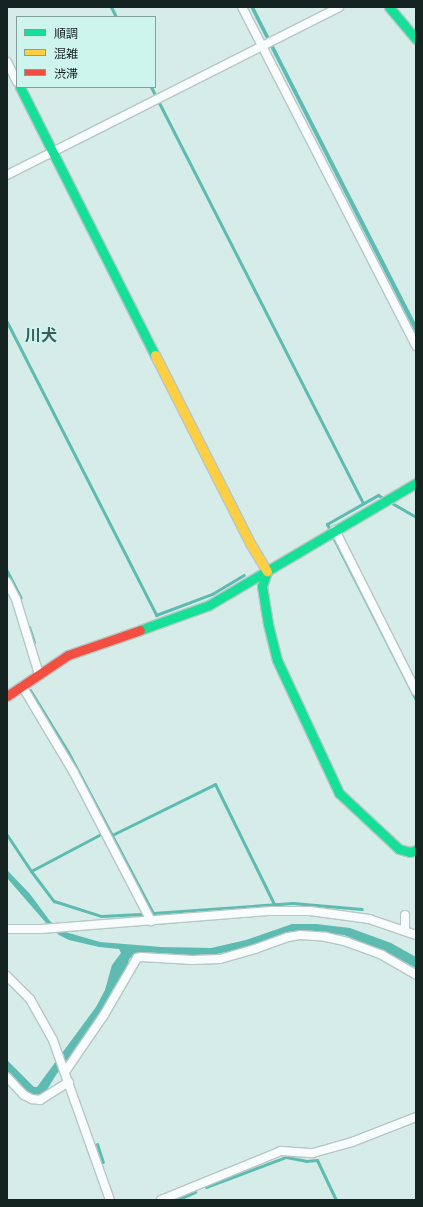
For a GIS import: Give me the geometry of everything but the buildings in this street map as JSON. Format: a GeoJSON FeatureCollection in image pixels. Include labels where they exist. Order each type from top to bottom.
{"type":"FeatureCollection","features":[{"type":"Feature","properties":{"kind":"street"},"geometry":{"type":"LineString","coordinates":[[242,7],[267,43],[415,342]]}},
{"type":"Feature","properties":{"kind":"street"},"geometry":{"type":"LineString","coordinates":[[7,175],[339,7]]}},
{"type":"Feature","properties":{"kind":"street"},"geometry":{"type":"LineString","coordinates":[[389,7],[416,39]]}},
{"type":"Feature","properties":{"kind":"street"},"geometry":{"type":"LineString","coordinates":[[7,62],[16,80]]}},
{"type":"Feature","properties":{"kind":"street"},"geometry":{"type":"LineString","coordinates":[[20,88],[250,543],[267,571],[262,586],[276,660],[339,793],[399,849],[410,852],[416,850]]}},
{"type":"Feature","properties":{"kind":"street"},"geometry":{"type":"LineString","coordinates":[[7,696],[68,655],[209,605],[416,483]]}},
{"type":"Feature","properties":{"kind":"street"},"geometry":{"type":"LineString","coordinates":[[335,530],[416,691]]}},
{"type":"Feature","properties":{"kind":"street"},"geometry":{"type":"LineString","coordinates":[[7,582],[16,599],[39,674]]}},
{"type":"Feature","properties":{"kind":"street"},"geometry":{"type":"LineString","coordinates":[[22,686],[74,773],[151,921]]}},
{"type":"Feature","properties":{"kind":"street"},"geometry":{"type":"LineString","coordinates":[[7,929],[49,929],[271,911],[310,911],[369,919],[416,935]]}},
{"type":"Feature","properties":{"kind":"street"},"geometry":{"type":"LineString","coordinates":[[405,931],[406,915]]}},
{"type":"Feature","properties":{"kind":"street"},"geometry":{"type":"LineString","coordinates":[[65,1072],[104,1015],[138,958],[141,957],[192,960],[220,958],[300,934],[326,937],[348,942],[382,955],[416,975]]}},
{"type":"Feature","properties":{"kind":"street"},"geometry":{"type":"LineString","coordinates":[[7,976],[30,999],[53,1040],[110,1200]]}},
{"type":"Feature","properties":{"kind":"street"},"geometry":{"type":"LineString","coordinates":[[7,1077],[24,1095],[32,1099],[40,1100],[69,1082]]}},
{"type":"Feature","properties":{"kind":"street"},"geometry":{"type":"LineString","coordinates":[[161,1200],[281,1151],[313,1153],[352,1142],[416,1117]]}},
{"type":"Feature","properties":{"kind":"water"},"geometry":{"type":"Polygon","coordinates":[[[250,7],[254,7],[416,324],[416,334],[250,7]]]}},
{"type":"Feature","properties":{"kind":"water"},"geometry":{"type":"Polygon","coordinates":[[[7,870],[30,894],[50,921],[62,931],[100,942],[161,947],[211,948],[246,940],[292,924],[316,924],[350,928],[391,943],[416,957],[416,968],[388,953],[344,935],[306,931],[297,931],[242,949],[211,955],[192,956],[139,953],[130,958],[128,962],[130,964],[113,989],[102,1014],[56,1075],[45,1093],[36,1097],[25,1092],[7,1073],[7,1060],[34,1087],[37,1087],[96,1007],[105,990],[112,965],[121,953],[119,949],[99,947],[69,940],[59,935],[47,924],[7,878],[7,870]]]}},
{"type":"Feature","properties":{"kind":"waterway"},"geometry":{"type":"LineString","coordinates":[[111,7],[116,16]]}},
{"type":"Feature","properties":{"kind":"waterway"},"geometry":{"type":"LineString","coordinates":[[152,88],[363,503]]}},
{"type":"Feature","properties":{"kind":"waterway"},"geometry":{"type":"LineString","coordinates":[[7,322],[156,615],[212,594],[244,575]]}},
{"type":"Feature","properties":{"kind":"waterway"},"geometry":{"type":"LineString","coordinates":[[330,530],[327,524],[378,495],[383,498]]}},
{"type":"Feature","properties":{"kind":"waterway"},"geometry":{"type":"LineString","coordinates":[[390,502],[416,517]]}},
{"type":"Feature","properties":{"kind":"waterway"},"geometry":{"type":"LineString","coordinates":[[332,535],[416,700]]}},
{"type":"Feature","properties":{"kind":"waterway"},"geometry":{"type":"LineString","coordinates":[[7,571],[21,598]]}},
{"type":"Feature","properties":{"kind":"waterway"},"geometry":{"type":"LineString","coordinates":[[29,627],[34,642]]}},
{"type":"Feature","properties":{"kind":"waterway"},"geometry":{"type":"LineString","coordinates":[[30,690],[68,752],[153,913],[293,903],[362,909]]}},
{"type":"Feature","properties":{"kind":"waterway"},"geometry":{"type":"LineString","coordinates":[[112,835],[215,784],[274,904]]}},
{"type":"Feature","properties":{"kind":"waterway"},"geometry":{"type":"LineString","coordinates":[[7,835],[31,871],[54,901],[101,916],[141,914]]}},
{"type":"Feature","properties":{"kind":"waterway"},"geometry":{"type":"LineString","coordinates":[[31,871],[99,835]]}},
{"type":"Feature","properties":{"kind":"waterway"},"geometry":{"type":"LineString","coordinates":[[97,1144],[103,1162]]}},
{"type":"Feature","properties":{"kind":"waterway"},"geometry":{"type":"LineString","coordinates":[[206,1187],[286,1157],[306,1161],[317,1160],[336,1200]]}},
{"type":"Feature","properties":{"kind":"waterway"},"geometry":{"type":"LineString","coordinates":[[177,1200],[195,1192]]}},
{"type":"Feature","properties":{"kind":"traffic: fast"},"geometry":{"type":"LineString","coordinates":[[389,7],[416,39]]}},
{"type":"Feature","properties":{"kind":"traffic: fast"},"geometry":{"type":"LineString","coordinates":[[21,88],[155,355]]}},
{"type":"Feature","properties":{"kind":"traffic: fast"},"geometry":{"type":"LineString","coordinates":[[140,630],[209,605],[416,483]]}},
{"type":"Feature","properties":{"kind":"traffic: fast"},"geometry":{"type":"LineString","coordinates":[[267,571],[262,586],[268,624],[277,660],[339,793],[399,849],[410,852],[416,850]]}},
{"type":"Feature","properties":{"kind":"traffic: slow"},"geometry":{"type":"LineString","coordinates":[[155,355],[250,543],[267,571]]}},
{"type":"Feature","properties":{"kind":"traffic: jam"},"geometry":{"type":"LineString","coordinates":[[7,696],[68,655],[140,630]]}},
{"type":"Feature","properties":{"kind":"district","name":"川犬"},"geometry":{"type":"Point","coordinates":[41,334]}}]}
